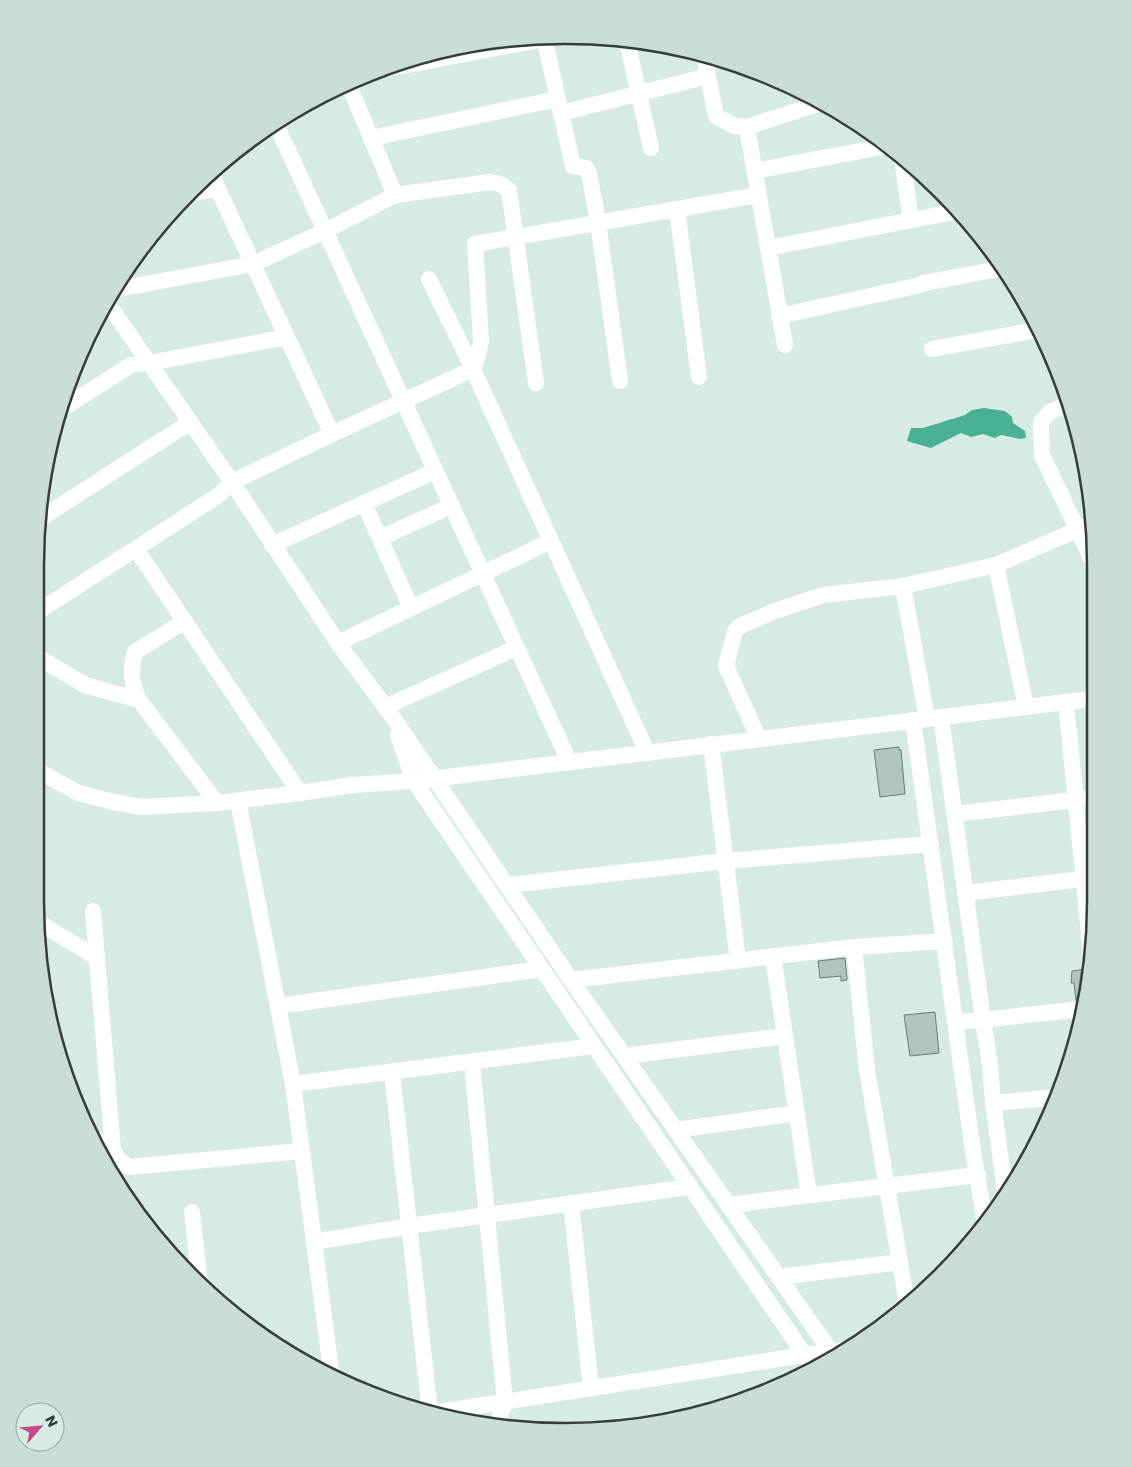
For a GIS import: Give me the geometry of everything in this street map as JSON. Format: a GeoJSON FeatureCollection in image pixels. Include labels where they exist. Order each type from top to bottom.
{"type":"FeatureCollection","features":[{"type":"Feature","properties":{"kind":"street"},"geometry":{"type":"LineString","coordinates":[[546,45],[573,166],[586,168],[589,173],[598,222],[620,380]]}},
{"type":"Feature","properties":{"kind":"street"},"geometry":{"type":"LineString","coordinates":[[629,48],[651,148]]}},
{"type":"Feature","properties":{"kind":"street"},"geometry":{"type":"LineString","coordinates":[[371,138],[639,93],[709,64]]}},
{"type":"Feature","properties":{"kind":"street"},"geometry":{"type":"LineString","coordinates":[[709,64],[716,116],[734,126],[747,127],[812,107]]}},
{"type":"Feature","properties":{"kind":"street"},"geometry":{"type":"LineString","coordinates":[[351,90],[395,195]]}},
{"type":"Feature","properties":{"kind":"street"},"geometry":{"type":"LineString","coordinates":[[747,127],[785,345]]}},
{"type":"Feature","properties":{"kind":"street"},"geometry":{"type":"LineString","coordinates":[[279,130],[569,761]]}},
{"type":"Feature","properties":{"kind":"street"},"geometry":{"type":"LineString","coordinates":[[754,171],[877,148]]}},
{"type":"Feature","properties":{"kind":"street"},"geometry":{"type":"LineString","coordinates":[[903,168],[911,220]]}},
{"type":"Feature","properties":{"kind":"street"},"geometry":{"type":"LineString","coordinates":[[214,180],[332,434]]}},
{"type":"Feature","properties":{"kind":"street"},"geometry":{"type":"LineString","coordinates":[[125,288],[253,264],[325,231],[395,195],[467,184],[490,182],[500,184],[510,190],[536,383]]}},
{"type":"Feature","properties":{"kind":"street"},"geometry":{"type":"LineString","coordinates":[[202,192],[218,189]]}},
{"type":"Feature","properties":{"kind":"street"},"geometry":{"type":"LineString","coordinates":[[44,608],[219,495],[232,482],[473,369],[481,341],[475,244],[758,195]]}},
{"type":"Feature","properties":{"kind":"street"},"geometry":{"type":"LineString","coordinates":[[677,209],[700,377]]}},
{"type":"Feature","properties":{"kind":"street"},"geometry":{"type":"LineString","coordinates":[[768,248],[950,213]]}},
{"type":"Feature","properties":{"kind":"street"},"geometry":{"type":"LineString","coordinates":[[779,316],[906,289],[924,283],[995,270]]}},
{"type":"Feature","properties":{"kind":"street"},"geometry":{"type":"LineString","coordinates":[[429,279],[473,369],[647,752]]}},
{"type":"Feature","properties":{"kind":"street"},"geometry":{"type":"LineString","coordinates":[[112,309],[232,482],[338,643],[389,712],[571,980],[779,1277],[834,1348]]}},
{"type":"Feature","properties":{"kind":"street"},"geometry":{"type":"LineString","coordinates":[[932,349],[1031,331]]}},
{"type":"Feature","properties":{"kind":"street"},"geometry":{"type":"LineString","coordinates":[[69,404],[131,365],[287,337]]}},
{"type":"Feature","properties":{"kind":"street"},"geometry":{"type":"LineString","coordinates":[[759,739],[726,666],[735,630],[740,626],[775,611],[822,596],[903,586],[996,565],[1085,527],[1042,455],[1041,422],[1050,412],[1062,406]]}},
{"type":"Feature","properties":{"kind":"street"},"geometry":{"type":"LineString","coordinates":[[46,515],[189,422]]}},
{"type":"Feature","properties":{"kind":"street"},"geometry":{"type":"LineString","coordinates":[[272,545],[435,471]]}},
{"type":"Feature","properties":{"kind":"street"},"geometry":{"type":"LineString","coordinates":[[364,503],[411,608]]}},
{"type":"Feature","properties":{"kind":"street"},"geometry":{"type":"LineString","coordinates":[[380,538],[451,506]]}},
{"type":"Feature","properties":{"kind":"street"},"geometry":{"type":"LineString","coordinates":[[338,643],[551,541]]}},
{"type":"Feature","properties":{"kind":"street"},"geometry":{"type":"LineString","coordinates":[[136,550],[300,793]]}},
{"type":"Feature","properties":{"kind":"street"},"geometry":{"type":"LineString","coordinates":[[996,565],[1026,707]]}},
{"type":"Feature","properties":{"kind":"street"},"geometry":{"type":"LineString","coordinates":[[903,586],[927,719],[955,814],[990,1065],[993,1103],[1004,1183]]}},
{"type":"Feature","properties":{"kind":"street"},"geometry":{"type":"LineString","coordinates":[[185,622],[135,652],[131,668],[133,684],[139,700],[217,803]]}},
{"type":"Feature","properties":{"kind":"street"},"geometry":{"type":"LineString","coordinates":[[389,712],[516,648]]}},
{"type":"Feature","properties":{"kind":"street"},"geometry":{"type":"LineString","coordinates":[[44,661],[85,685],[139,700]]}},
{"type":"Feature","properties":{"kind":"street"},"geometry":{"type":"LineString","coordinates":[[44,774],[78,793],[141,807],[217,803],[352,785],[414,781],[1087,700]]}},
{"type":"Feature","properties":{"kind":"street"},"geometry":{"type":"LineString","coordinates":[[1066,702],[1084,799],[1087,858]]}},
{"type":"Feature","properties":{"kind":"street"},"geometry":{"type":"LineString","coordinates":[[389,712],[414,781],[808,1360],[590,1388],[452,1410]]}},
{"type":"Feature","properties":{"kind":"street"},"geometry":{"type":"LineString","coordinates":[[927,719],[931,844],[973,1150],[984,1213]]}},
{"type":"Feature","properties":{"kind":"street"},"geometry":{"type":"LineString","coordinates":[[711,744],[738,960]]}},
{"type":"Feature","properties":{"kind":"street"},"geometry":{"type":"LineString","coordinates":[[955,814],[1084,799]]}},
{"type":"Feature","properties":{"kind":"street"},"geometry":{"type":"LineString","coordinates":[[238,801],[293,1084],[331,1367]]}},
{"type":"Feature","properties":{"kind":"street"},"geometry":{"type":"LineString","coordinates":[[508,885],[726,861],[931,844]]}},
{"type":"Feature","properties":{"kind":"street"},"geometry":{"type":"LineString","coordinates":[[934,869],[962,868]]}},
{"type":"Feature","properties":{"kind":"street"},"geometry":{"type":"LineString","coordinates":[[965,893],[1087,878]]}},
{"type":"Feature","properties":{"kind":"street"},"geometry":{"type":"LineString","coordinates":[[93,911],[112,1150]]}},
{"type":"Feature","properties":{"kind":"street"},"geometry":{"type":"LineString","coordinates":[[45,926],[97,958]]}},
{"type":"Feature","properties":{"kind":"street"},"geometry":{"type":"LineString","coordinates":[[571,980],[944,936],[970,927]]}},
{"type":"Feature","properties":{"kind":"street"},"geometry":{"type":"LineString","coordinates":[[854,947],[867,1070],[906,1297]]}},
{"type":"Feature","properties":{"kind":"street"},"geometry":{"type":"LineString","coordinates":[[773,956],[809,1195]]}},
{"type":"Feature","properties":{"kind":"street"},"geometry":{"type":"LineString","coordinates":[[278,1006],[541,969]]}},
{"type":"Feature","properties":{"kind":"street"},"geometry":{"type":"LineString","coordinates":[[956,1022],[1075,1010]]}},
{"type":"Feature","properties":{"kind":"street"},"geometry":{"type":"LineString","coordinates":[[625,1056],[785,1036]]}},
{"type":"Feature","properties":{"kind":"street"},"geometry":{"type":"LineString","coordinates":[[293,1084],[594,1046]]}},
{"type":"Feature","properties":{"kind":"street"},"geometry":{"type":"LineString","coordinates":[[472,1062],[506,1402],[499,1419]]}},
{"type":"Feature","properties":{"kind":"street"},"geometry":{"type":"LineString","coordinates":[[392,1072],[431,1405]]}},
{"type":"Feature","properties":{"kind":"street"},"geometry":{"type":"LineString","coordinates":[[993,1103],[1049,1098]]}},
{"type":"Feature","properties":{"kind":"street"},"geometry":{"type":"LineString","coordinates":[[676,1130],[797,1114]]}},
{"type":"Feature","properties":{"kind":"street"},"geometry":{"type":"LineString","coordinates":[[105,1145],[112,1150],[119,1160],[129,1167],[301,1151]]}},
{"type":"Feature","properties":{"kind":"street"},"geometry":{"type":"LineString","coordinates":[[973,1150],[1000,1152]]}},
{"type":"Feature","properties":{"kind":"street"},"geometry":{"type":"LineString","coordinates":[[728,1205],[978,1174]]}},
{"type":"Feature","properties":{"kind":"street"},"geometry":{"type":"LineString","coordinates":[[314,1242],[409,1226],[690,1187]]}},
{"type":"Feature","properties":{"kind":"street"},"geometry":{"type":"LineString","coordinates":[[571,1203],[590,1388]]}},
{"type":"Feature","properties":{"kind":"street"},"geometry":{"type":"LineString","coordinates":[[192,1212],[199,1272]]}},
{"type":"Feature","properties":{"kind":"street"},"geometry":{"type":"LineString","coordinates":[[779,1277],[900,1262]]}},
{"type":"Feature","properties":{"kind":"shaded area"},"geometry":{"type":"Polygon","coordinates":[[[984,408],[1005,411],[1012,417],[1013,423],[1025,431],[1026,438],[1020,439],[1001,435],[995,438],[983,434],[971,437],[961,433],[931,448],[907,441],[911,428],[923,428],[965,415],[972,410],[984,408]]]}},
{"type":"Feature","properties":{"kind":"building"},"geometry":{"type":"Polygon","coordinates":[[[899,747],[899,750],[901,750],[905,794],[880,797],[874,750],[899,747]]]}},
{"type":"Feature","properties":{"kind":"building"},"geometry":{"type":"Polygon","coordinates":[[[845,958],[847,980],[841,981],[841,976],[820,978],[818,961],[845,958]]]}},
{"type":"Feature","properties":{"kind":"building"},"geometry":{"type":"Polygon","coordinates":[[[1083,970],[1078,1000],[1076,1000],[1074,983],[1071,983],[1072,971],[1083,970]]]}},
{"type":"Feature","properties":{"kind":"building"},"geometry":{"type":"Polygon","coordinates":[[[935,1012],[939,1053],[910,1056],[904,1015],[935,1012]]]}}]}
